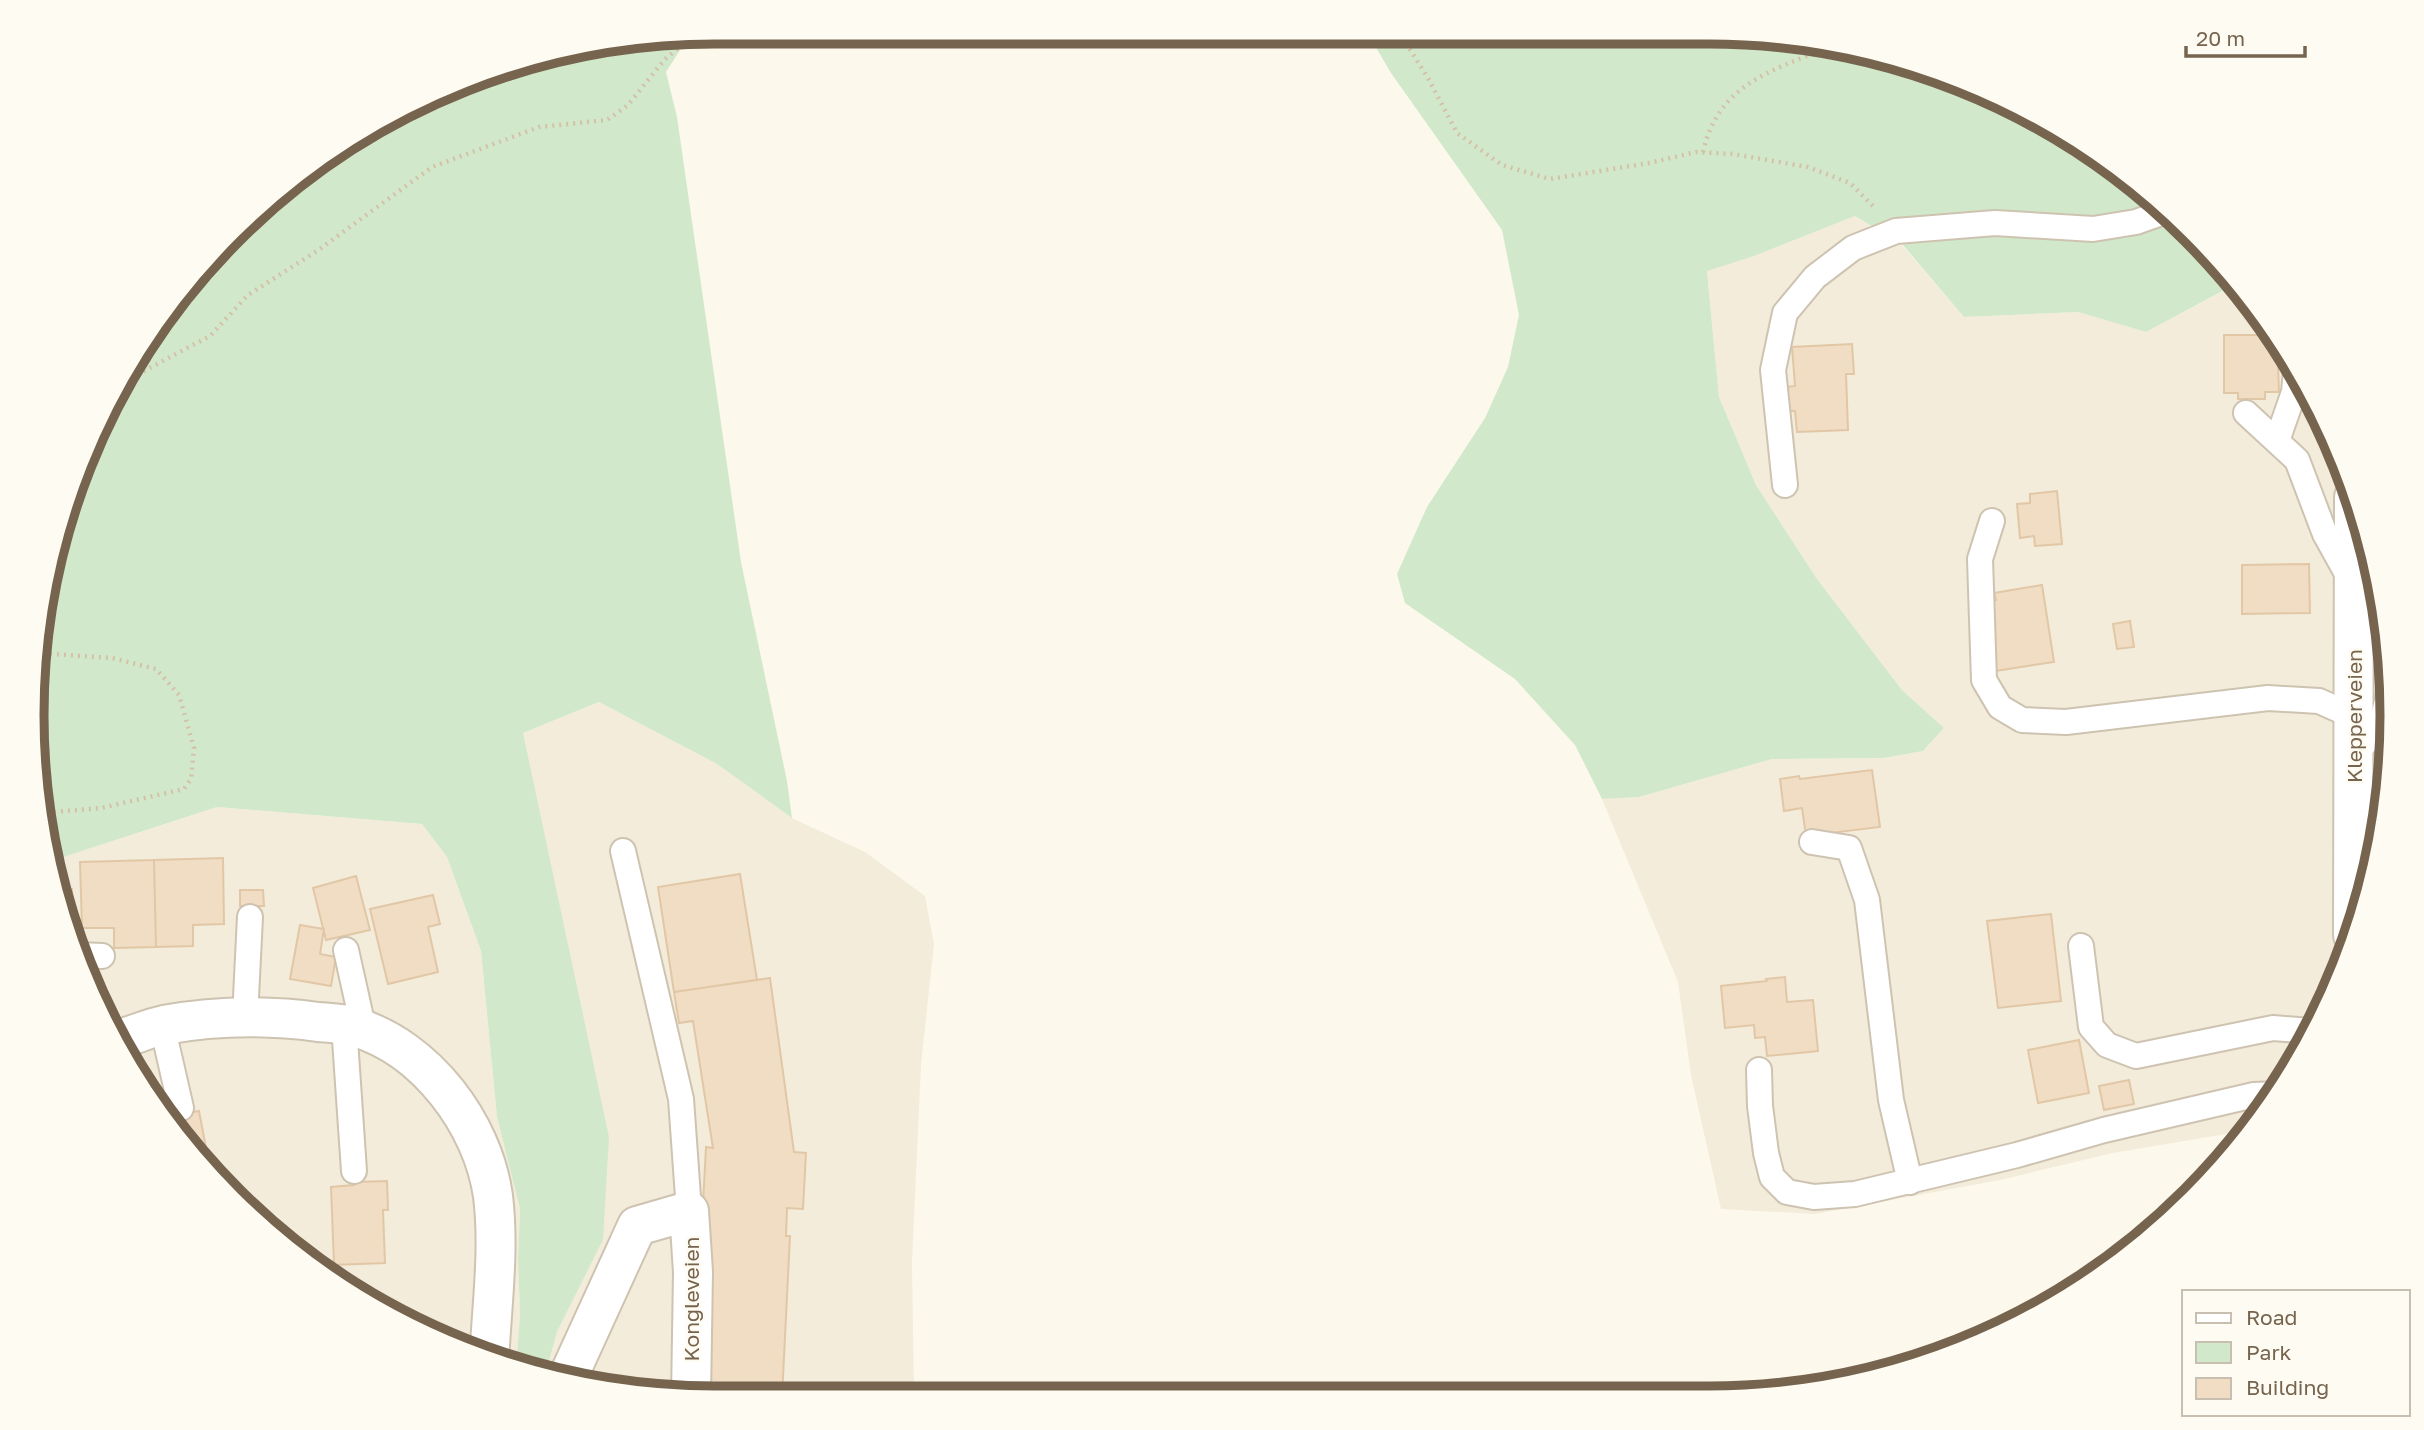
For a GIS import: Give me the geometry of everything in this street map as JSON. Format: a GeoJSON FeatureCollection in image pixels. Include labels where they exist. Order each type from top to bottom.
{"type":"FeatureCollection","features":[{"type":"Feature","properties":{"kind":"street","name":"Klepperveien"},"geometry":{"type":"LineString","coordinates":[[2353,902],[2354,530]]}},
{"type":"Feature","properties":{"kind":"street"},"geometry":{"type":"LineString","coordinates":[[126,1037],[162,1025],[245,1017],[286,1018],[354,1028],[403,1051],[429,1073],[469,1124],[493,1195],[496,1238],[489,1347]]}},
{"type":"Feature","properties":{"kind":"street","name":"Kongleveien"},"geometry":{"type":"LineString","coordinates":[[571,1370],[636,1226],[690,1211],[691,1385]]}},
{"type":"Feature","properties":{"kind":"lane"},"geometry":{"type":"LineString","coordinates":[[1785,485],[1773,370],[1785,313],[1815,277],[1853,248],[1889,234],[1932,227],[1995,223],[2093,229],[2136,222],[2157,215]]}},
{"type":"Feature","properties":{"kind":"lane"},"geometry":{"type":"LineString","coordinates":[[2277,442],[2294,387]]}},
{"type":"Feature","properties":{"kind":"lane"},"geometry":{"type":"LineString","coordinates":[[2246,413],[2297,460],[2325,534],[2354,586]]}},
{"type":"Feature","properties":{"kind":"lane"},"geometry":{"type":"LineString","coordinates":[[1992,521],[1980,559],[1984,680],[2000,707],[2022,720],[2066,722],[2268,698],[2319,701],[2355,718]]}},
{"type":"Feature","properties":{"kind":"lane"},"geometry":{"type":"LineString","coordinates":[[2354,756],[2380,725]]}},
{"type":"Feature","properties":{"kind":"lane"},"geometry":{"type":"LineString","coordinates":[[1812,842],[1849,848],[1867,900],[1891,1100],[1910,1182]]}},
{"type":"Feature","properties":{"kind":"lane"},"geometry":{"type":"LineString","coordinates":[[623,851],[681,1099],[690,1211]]}},
{"type":"Feature","properties":{"kind":"lane"},"geometry":{"type":"LineString","coordinates":[[245,1017],[250,917]]}},
{"type":"Feature","properties":{"kind":"lane"},"geometry":{"type":"LineString","coordinates":[[2081,946],[2091,1027],[2107,1045],[2136,1056],[2273,1028],[2301,1030]]}},
{"type":"Feature","properties":{"kind":"lane"},"geometry":{"type":"LineString","coordinates":[[346,950],[354,1028],[354,1171]]}},
{"type":"Feature","properties":{"kind":"lane"},"geometry":{"type":"LineString","coordinates":[[162,1025],[181,1108]]}},
{"type":"Feature","properties":{"kind":"lane"},"geometry":{"type":"LineString","coordinates":[[1759,1070],[1760,1106],[1772,1177],[1787,1192],[1814,1197],[1855,1195],[2104,1130],[2262,1095]]}},
{"type":"Feature","properties":{"kind":"path"},"geometry":{"type":"LineString","coordinates":[[1407,44],[1457,133],[1502,165],[1550,179],[1703,152],[1733,154],[1808,167],[1850,183],[1873,206],[1889,234]]}},
{"type":"Feature","properties":{"kind":"path"},"geometry":{"type":"LineString","coordinates":[[132,383],[140,373],[210,336],[248,295],[317,251],[432,167],[539,127],[607,120],[628,105],[665,59],[682,45]]}},
{"type":"Feature","properties":{"kind":"path"},"geometry":{"type":"LineString","coordinates":[[1703,152],[1717,114],[1734,93],[1777,68],[1814,52]]}},
{"type":"Feature","properties":{"kind":"path"},"geometry":{"type":"LineString","coordinates":[[47,654],[112,658],[156,669],[179,695],[194,748],[191,779],[184,789],[101,808],[51,813]]}},
{"type":"Feature","properties":{"kind":"shaded area"},"geometry":{"type":"Polygon","coordinates":[[[1855,216],[1901,244],[1964,317],[2078,312],[2146,332],[2228,289],[2290,379],[2329,458],[2357,541],[2375,627],[2379,671],[2379,759],[2367,846],[2345,931],[2311,1012],[2290,1051],[2234,1133],[2113,1153],[2000,1180],[1815,1214],[1721,1209],[1691,1075],[1678,982],[1602,799],[1639,797],[1772,759],[1884,758],[1923,751],[1944,728],[1902,690],[1817,579],[1756,485],[1719,397],[1707,270],[1754,256],[1855,216]]]}},
{"type":"Feature","properties":{"kind":"shaded area"},"geometry":{"type":"Polygon","coordinates":[[[599,702],[717,764],[792,818],[865,852],[925,896],[934,944],[921,1065],[912,1262],[914,1386],[671,1385],[627,1381],[548,1365],[557,1332],[603,1240],[523,733],[599,702]]]}},
{"type":"Feature","properties":{"kind":"shaded area"},"geometry":{"type":"Polygon","coordinates":[[[217,807],[422,824],[447,857],[481,951],[497,1117],[520,1209],[520,1315],[517,1356],[418,1317],[342,1273],[272,1220],[210,1158],[157,1088],[113,1012],[79,931],[60,858],[217,807]]]}},
{"type":"Feature","properties":{"kind":"green space"},"geometry":{"type":"Polygon","coordinates":[[[1374,44],[1753,45],[1797,49],[1883,67],[1925,79],[2006,113],[2082,157],[2152,210],[2184,240],[2228,288],[2146,332],[2078,312],[1964,317],[1902,244],[1855,216],[1754,256],[1707,271],[1719,397],[1756,485],[1817,579],[1902,690],[1944,728],[1923,751],[1884,758],[1772,759],[1639,797],[1602,799],[1575,745],[1515,679],[1405,603],[1397,574],[1427,507],[1485,418],[1508,367],[1519,315],[1502,230],[1391,73],[1374,44]]]}},
{"type":"Feature","properties":{"kind":"green space"},"geometry":{"type":"Polygon","coordinates":[[[683,45],[666,72],[677,117],[741,562],[787,781],[792,818],[717,764],[599,702],[523,733],[609,1137],[603,1240],[557,1332],[548,1365],[517,1356],[520,1315],[520,1209],[497,1117],[481,951],[447,857],[422,824],[217,807],[60,858],[49,803],[45,759],[45,671],[49,627],[79,499],[113,418],[134,379],[182,306],[240,240],[306,182],[379,134],[418,113],[499,79],[627,49],[683,45]]]}},
{"type":"Feature","properties":{"kind":"building"},"geometry":{"type":"Polygon","coordinates":[[[2224,335],[2262,335],[2278,359],[2279,392],[2265,392],[2265,399],[2238,399],[2238,393],[2224,393],[2224,335]]]}},
{"type":"Feature","properties":{"kind":"building"},"geometry":{"type":"Polygon","coordinates":[[[1852,344],[1854,374],[1846,374],[1848,430],[1797,432],[1795,411],[1788,411],[1787,387],[1795,386],[1792,347],[1852,344]]]}},
{"type":"Feature","properties":{"kind":"building"},"geometry":{"type":"Polygon","coordinates":[[[2057,491],[2062,544],[2035,546],[2034,536],[2020,538],[2017,504],[2030,503],[2030,494],[2057,491]]]}},
{"type":"Feature","properties":{"kind":"building"},"geometry":{"type":"Polygon","coordinates":[[[2309,564],[2310,613],[2242,614],[2242,565],[2309,564]]]}},
{"type":"Feature","properties":{"kind":"building"},"geometry":{"type":"Polygon","coordinates":[[[2042,585],[2054,662],[1995,671],[1986,602],[1996,600],[1994,593],[2042,585]]]}},
{"type":"Feature","properties":{"kind":"building"},"geometry":{"type":"Polygon","coordinates":[[[2130,621],[2134,647],[2117,649],[2113,624],[2130,621]]]}},
{"type":"Feature","properties":{"kind":"building"},"geometry":{"type":"Polygon","coordinates":[[[1872,770],[1880,827],[1806,836],[1802,808],[1784,811],[1780,779],[1872,770]]]}},
{"type":"Feature","properties":{"kind":"building"},"geometry":{"type":"Polygon","coordinates":[[[223,858],[224,924],[193,925],[193,946],[156,947],[154,860],[223,858]]]}},
{"type":"Feature","properties":{"kind":"building"},"geometry":{"type":"Polygon","coordinates":[[[154,860],[156,947],[114,948],[114,928],[82,928],[80,862],[154,860]]]}},
{"type":"Feature","properties":{"kind":"building"},"geometry":{"type":"Polygon","coordinates":[[[740,874],[757,980],[674,992],[658,887],[740,874]]]}},
{"type":"Feature","properties":{"kind":"building"},"geometry":{"type":"Polygon","coordinates":[[[356,876],[370,930],[326,940],[313,888],[356,876]]]}},
{"type":"Feature","properties":{"kind":"building"},"geometry":{"type":"Polygon","coordinates":[[[67,889],[72,889],[73,910],[67,889]]]}},
{"type":"Feature","properties":{"kind":"building"},"geometry":{"type":"Polygon","coordinates":[[[240,890],[263,890],[264,906],[240,906],[240,890]]]}},
{"type":"Feature","properties":{"kind":"building"},"geometry":{"type":"Polygon","coordinates":[[[433,895],[440,924],[428,927],[438,972],[388,984],[370,909],[433,895]]]}},
{"type":"Feature","properties":{"kind":"building"},"geometry":{"type":"Polygon","coordinates":[[[2051,914],[2061,1001],[1998,1008],[1987,921],[2051,914]]]}},
{"type":"Feature","properties":{"kind":"building"},"geometry":{"type":"Polygon","coordinates":[[[300,925],[324,929],[320,954],[336,957],[331,986],[290,979],[300,925]]]}},
{"type":"Feature","properties":{"kind":"building"},"geometry":{"type":"Polygon","coordinates":[[[1785,977],[1787,1002],[1813,1000],[1818,1051],[1767,1056],[1765,1037],[1755,1038],[1754,1025],[1725,1028],[1721,986],[1785,977]]]}},
{"type":"Feature","properties":{"kind":"building"},"geometry":{"type":"Polygon","coordinates":[[[770,978],[794,1152],[806,1153],[803,1209],[787,1208],[786,1236],[790,1236],[783,1386],[695,1386],[705,1232],[706,1203],[703,1204],[706,1147],[713,1148],[693,1021],[679,1023],[674,992],[770,978]]]}},
{"type":"Feature","properties":{"kind":"building"},"geometry":{"type":"Polygon","coordinates":[[[2079,1040],[2089,1093],[2038,1103],[2028,1050],[2079,1040]]]}},
{"type":"Feature","properties":{"kind":"building"},"geometry":{"type":"Polygon","coordinates":[[[2129,1080],[2134,1104],[2104,1110],[2099,1086],[2129,1080]]]}},
{"type":"Feature","properties":{"kind":"building"},"geometry":{"type":"Polygon","coordinates":[[[199,1111],[207,1155],[182,1124],[176,1115],[199,1111]]]}},
{"type":"Feature","properties":{"kind":"building"},"geometry":{"type":"Polygon","coordinates":[[[387,1181],[388,1210],[383,1210],[385,1263],[334,1265],[331,1187],[354,1185],[354,1182],[387,1181]]]}}]}
